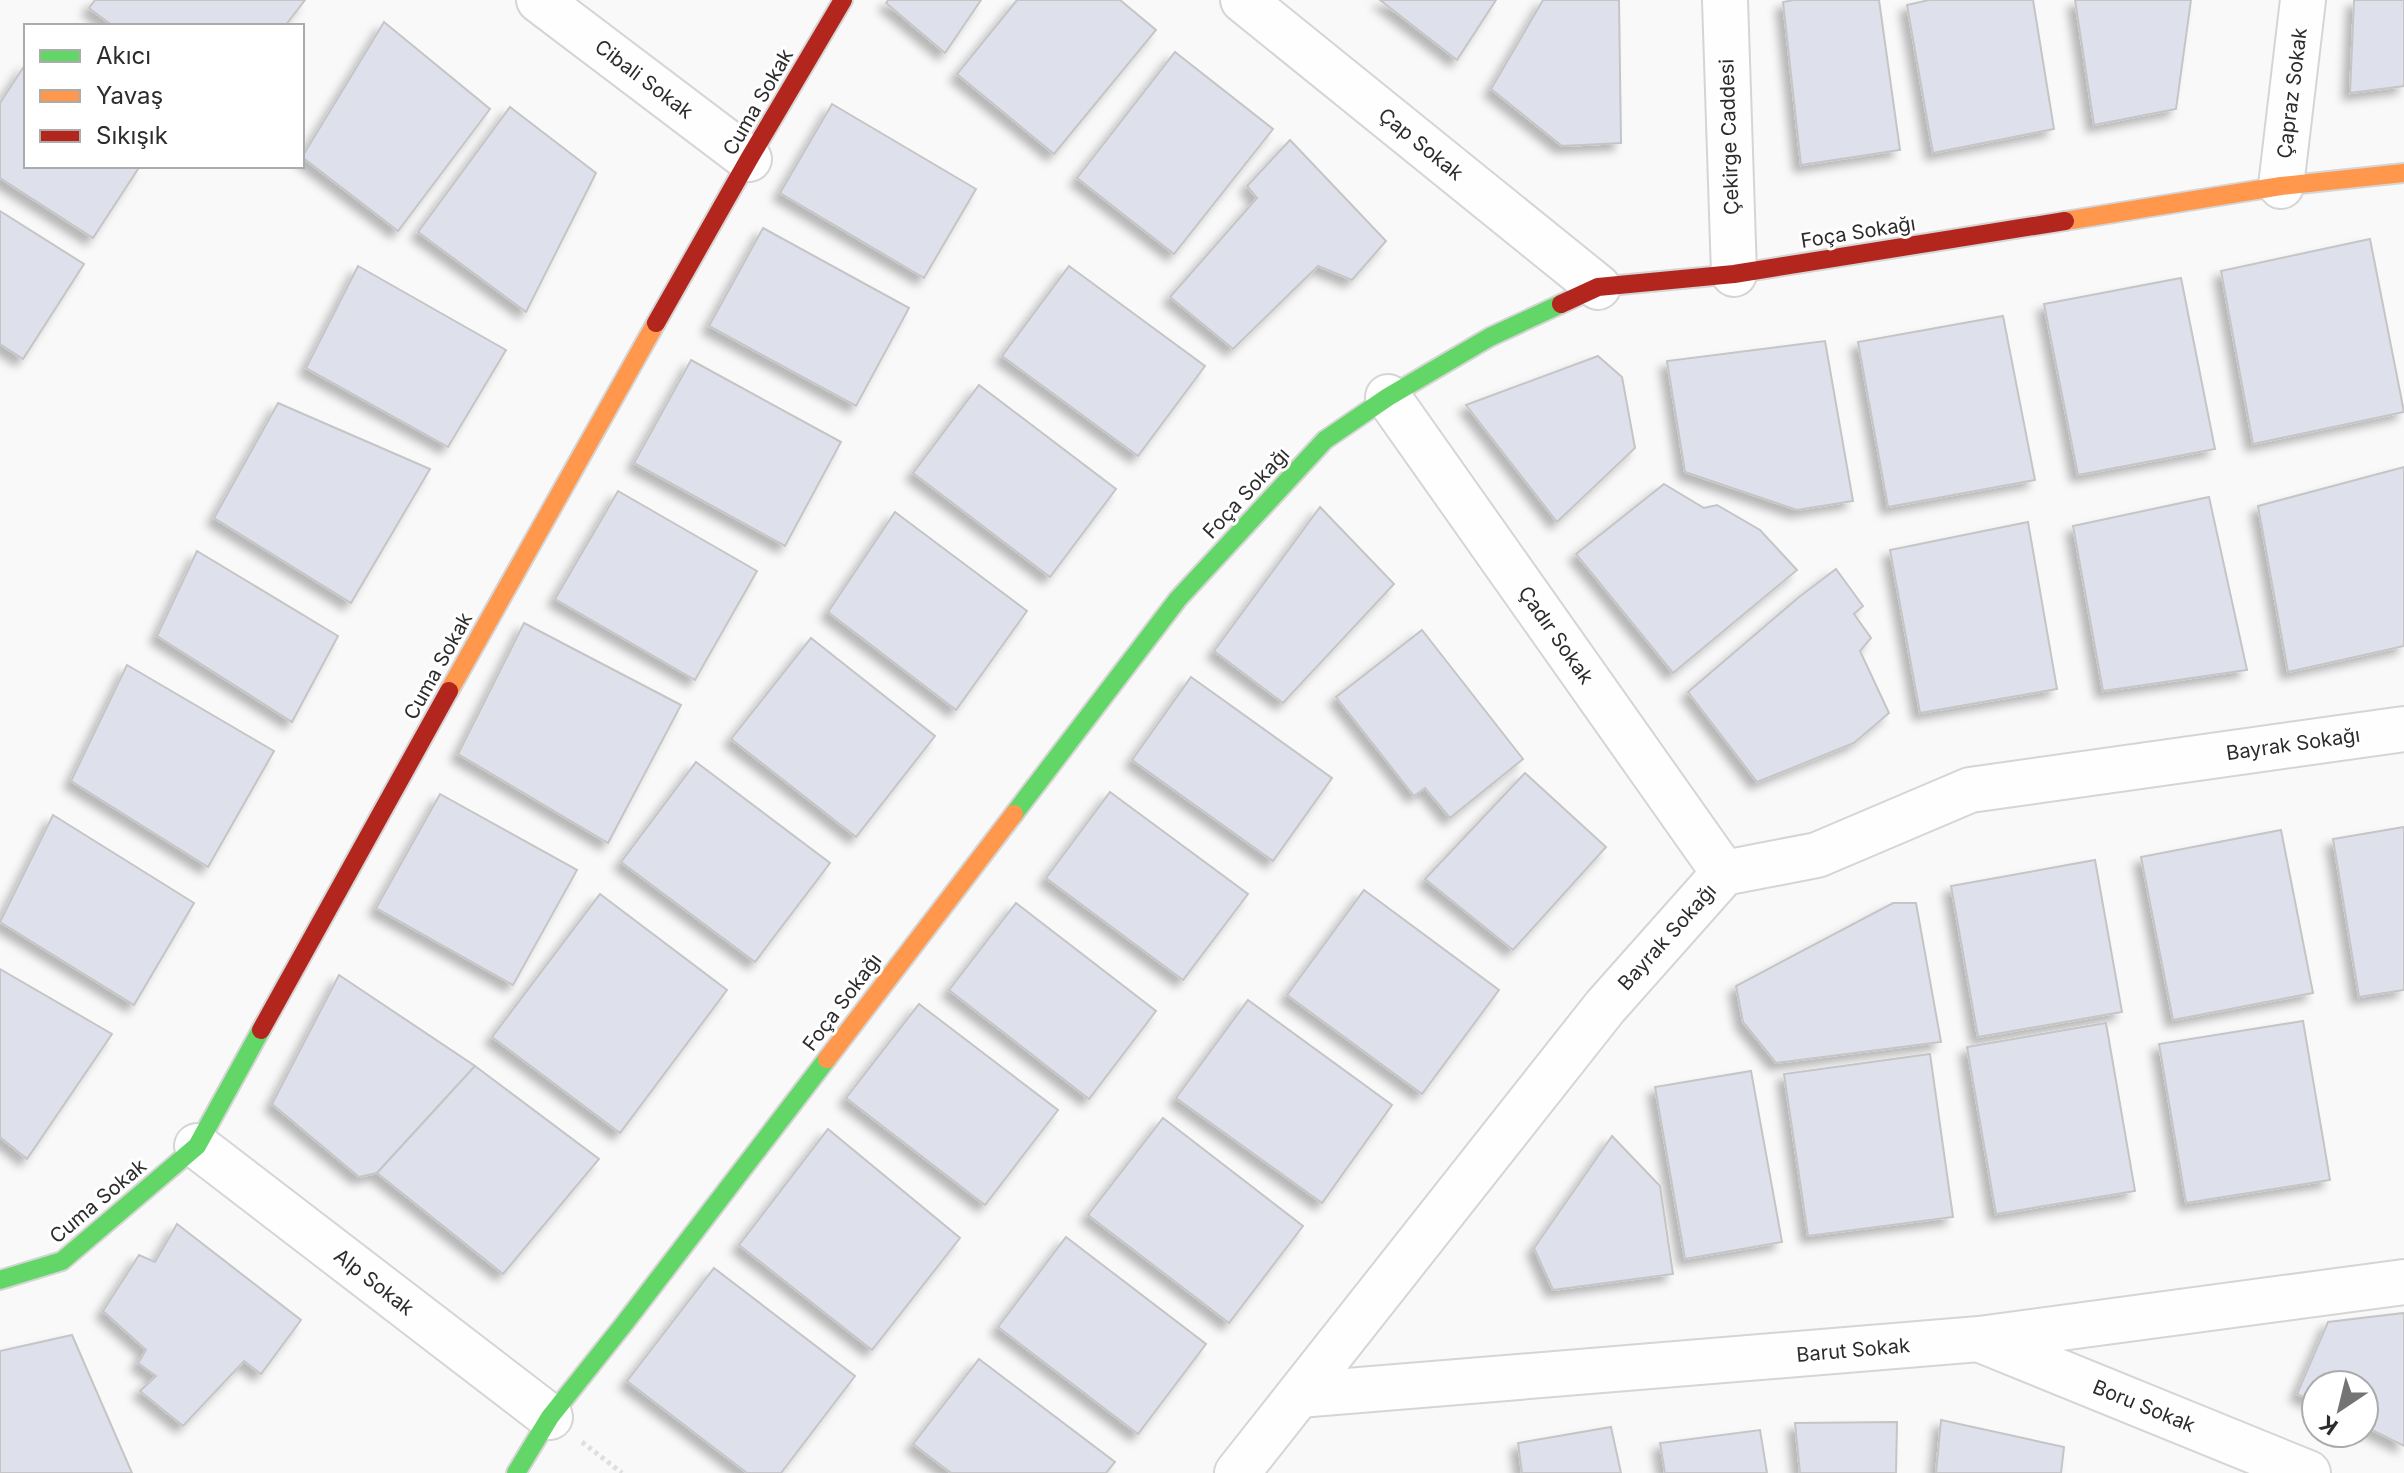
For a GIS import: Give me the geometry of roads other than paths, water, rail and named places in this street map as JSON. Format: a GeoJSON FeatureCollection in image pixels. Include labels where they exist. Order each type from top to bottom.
{"type":"FeatureCollection","features":[{"type":"Feature","properties":{"kind":"street","name":"Cibali Sokak"},"geometry":{"type":"LineString","coordinates":[[539,0],[749,159]]}},
{"type":"Feature","properties":{"kind":"street","name":"Cuma Sokak"},"geometry":{"type":"LineString","coordinates":[[0,1280],[62,1261],[197,1146],[749,159],[843,0]]}},
{"type":"Feature","properties":{"kind":"street","name":"Çap Sokak"},"geometry":{"type":"LineString","coordinates":[[1243,0],[1598,287]]}},
{"type":"Feature","properties":{"kind":"street","name":"Çekirge Caddesi"},"geometry":{"type":"LineString","coordinates":[[1725,0],[1734,274]]}},
{"type":"Feature","properties":{"kind":"street","name":"Çapraz Sokak"},"geometry":{"type":"LineString","coordinates":[[2281,186],[2303,0]]}},
{"type":"Feature","properties":{"kind":"street","name":"Foça Sokağı"},"geometry":{"type":"LineString","coordinates":[[516,1473],[550,1417],[1178,599],[1325,440],[1388,397],[1490,337],[1598,287],[1734,274],[2281,186],[2404,173]]}},
{"type":"Feature","properties":{"kind":"street","name":"Çadır Sokak"},"geometry":{"type":"LineString","coordinates":[[1388,397],[1724,873]]}},
{"type":"Feature","properties":{"kind":"street","name":"Bayrak Sokağı"},"geometry":{"type":"LineString","coordinates":[[1237,1473],[1605,1007],[1724,873],[1817,855],[1970,790],[2404,729]]}},
{"type":"Feature","properties":{"kind":"street","name":"Alp Sokak"},"geometry":{"type":"LineString","coordinates":[[197,1146],[550,1417]]}},
{"type":"Feature","properties":{"kind":"street","name":"Barut Sokak"},"geometry":{"type":"LineString","coordinates":[[1299,1395],[1979,1339],[2404,1282]]}},
{"type":"Feature","properties":{"kind":"street","name":"Boru Sokak"},"geometry":{"type":"LineString","coordinates":[[1979,1339],[2308,1473]]}}]}
